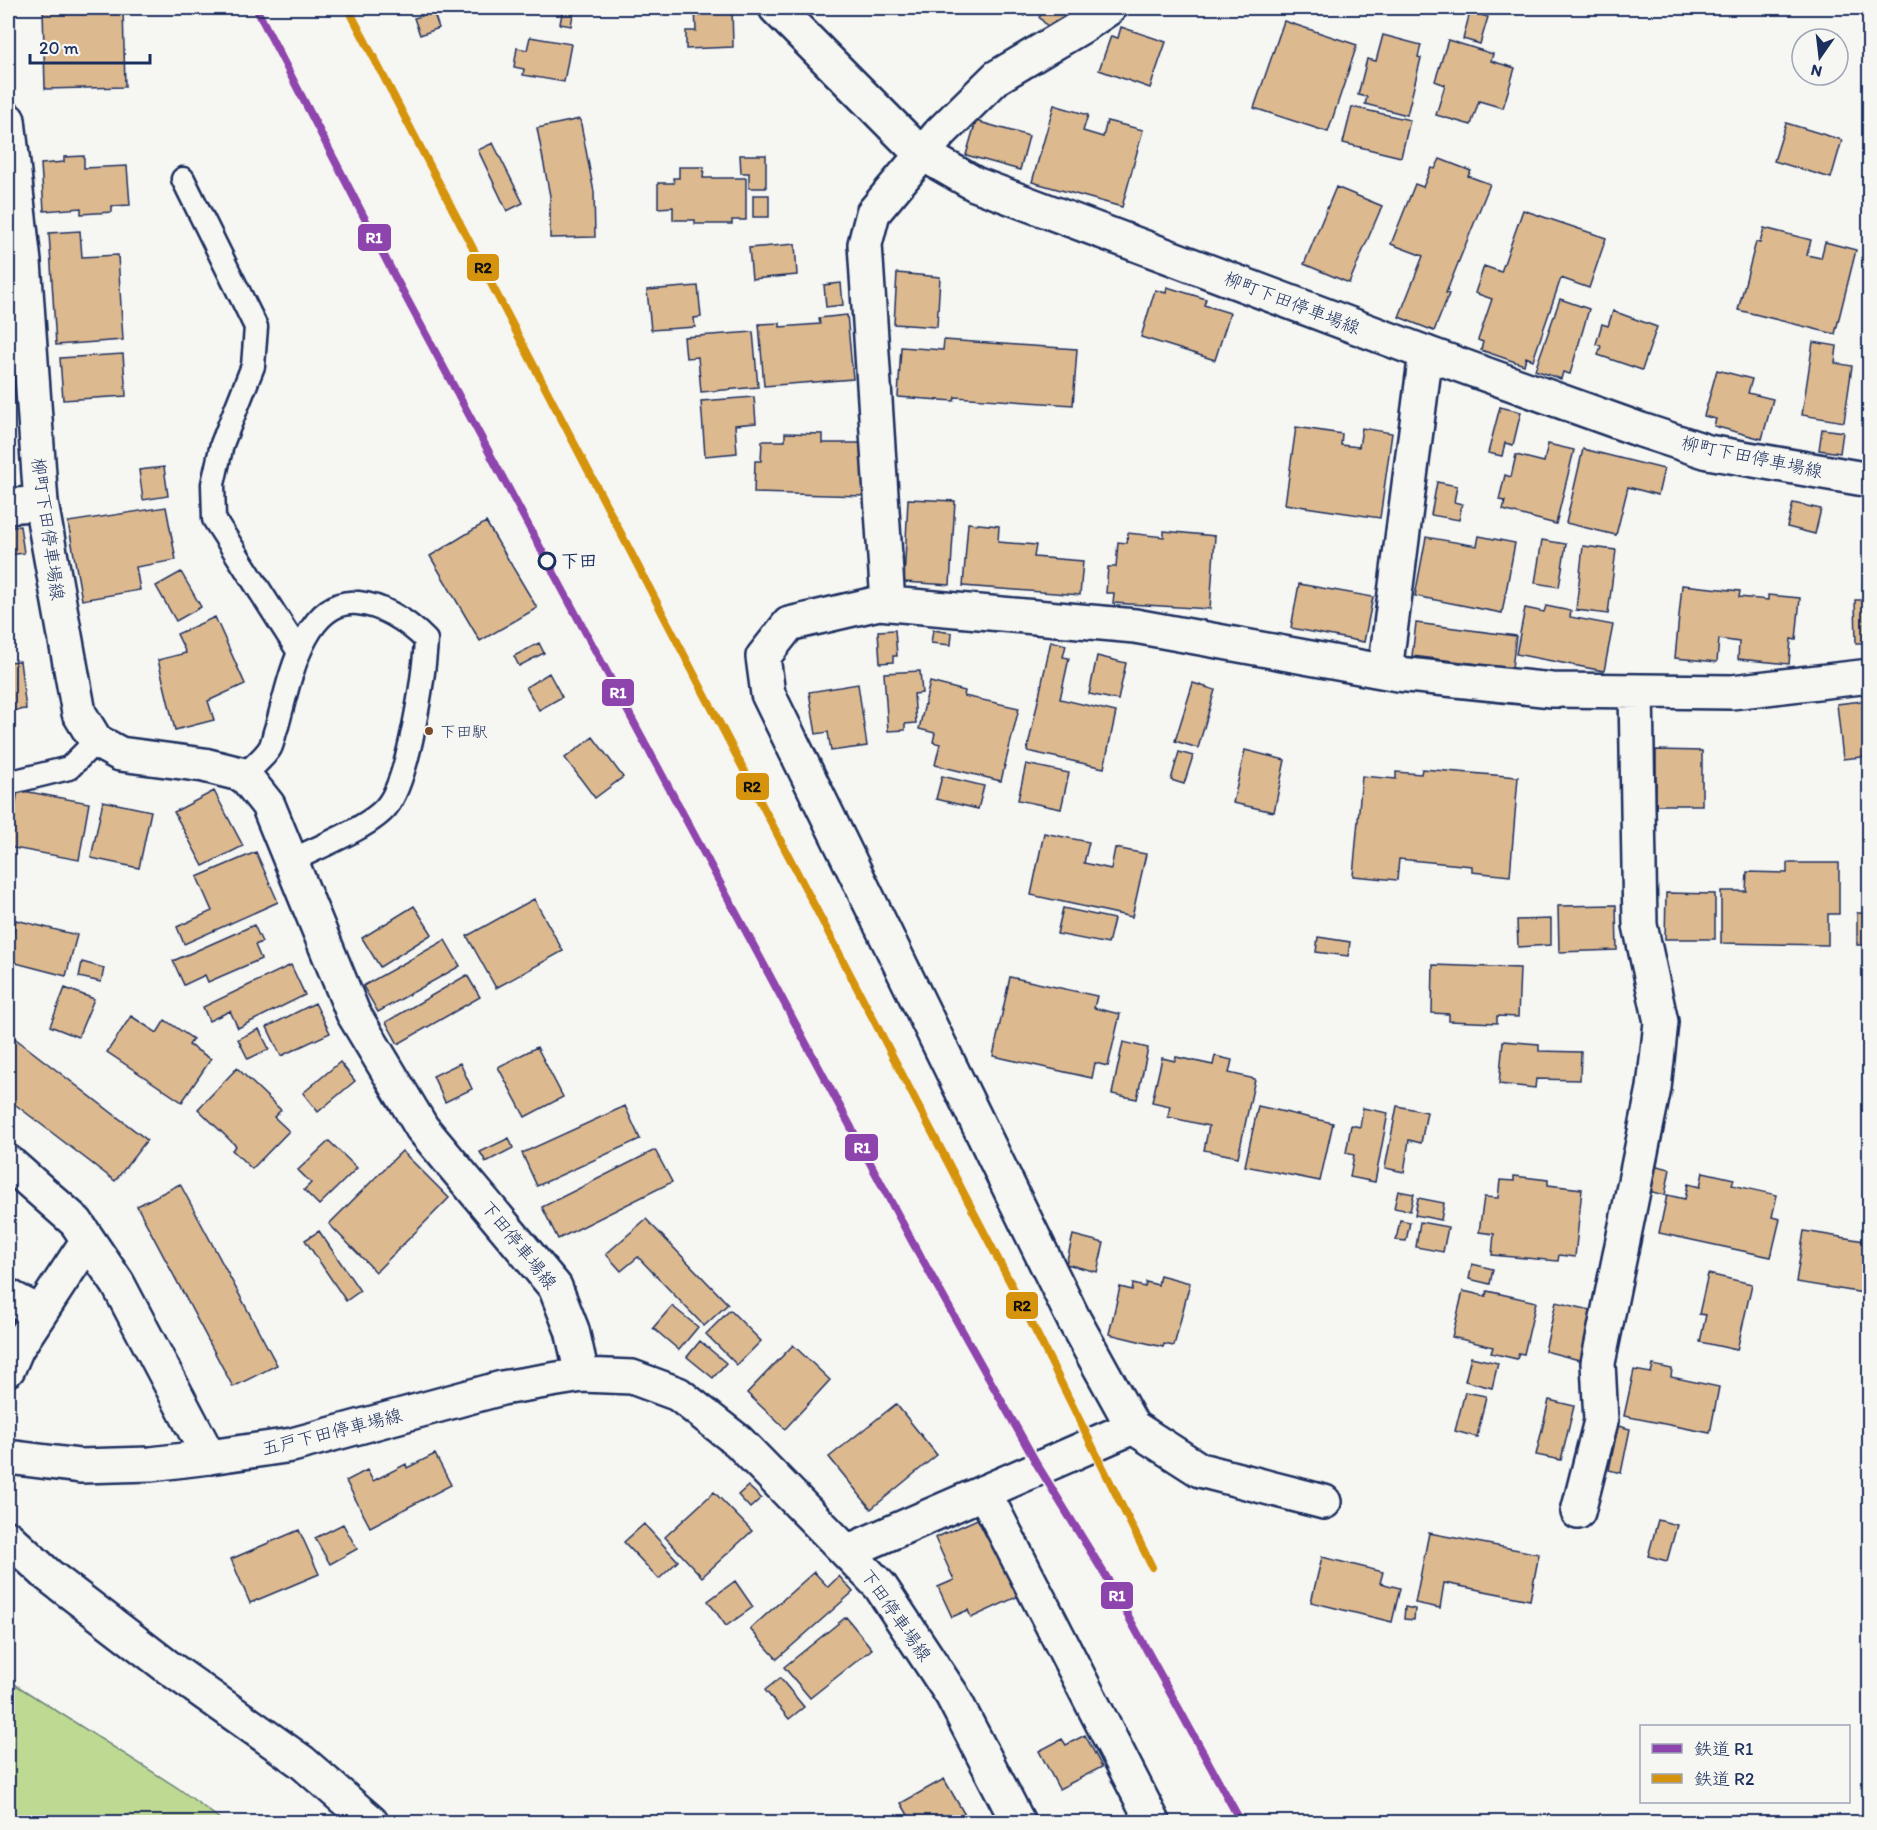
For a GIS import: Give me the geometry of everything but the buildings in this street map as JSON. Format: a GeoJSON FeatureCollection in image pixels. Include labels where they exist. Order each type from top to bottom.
{"type":"FeatureCollection","features":[{"type":"Feature","properties":{"kind":"street","name":"柳町下田停車場線"},"geometry":{"type":"LineString","coordinates":[[776,8],[923,154],[975,184],[1426,353],[1708,452],[1869,480]]}},
{"type":"Feature","properties":{"kind":"street"},"geometry":{"type":"LineString","coordinates":[[888,604],[865,244],[873,213],[940,133],[997,77],[1109,8]]}},
{"type":"Feature","properties":{"kind":"street","name":"柳町下田停車場線"},"geometry":{"type":"LineString","coordinates":[[8,120],[24,262],[41,503],[79,713],[96,741]]}},
{"type":"Feature","properties":{"kind":"street"},"geometry":{"type":"LineString","coordinates":[[1385,671],[1426,353]]}},
{"type":"Feature","properties":{"kind":"street"},"geometry":{"type":"LineString","coordinates":[[8,506],[41,503]]}},
{"type":"Feature","properties":{"kind":"street"},"geometry":{"type":"LineString","coordinates":[[1324,1502],[1200,1470],[1133,1427],[1074,1320],[768,694],[763,657],[789,624],[869,605],[888,604],[1135,626],[1385,671],[1552,690],[1732,692],[1869,676]]}},
{"type":"Feature","properties":{"kind":"street"},"geometry":{"type":"LineString","coordinates":[[1578,1512],[1601,1421],[1598,1363],[1654,1088],[1661,1022],[1640,925],[1636,691]]}},
{"type":"Feature","properties":{"kind":"street"},"geometry":{"type":"LineString","coordinates":[[96,741],[120,753],[204,765],[244,775]]}},
{"type":"Feature","properties":{"kind":"street","name":"下田停車場線"},"geometry":{"type":"LineString","coordinates":[[244,775],[268,805],[353,1013],[422,1128],[555,1287],[572,1330],[582,1375],[632,1377],[678,1394],[738,1441],[849,1551],[880,1586],[952,1695],[1018,1822]]}},
{"type":"Feature","properties":{"kind":"street"},"geometry":{"type":"LineString","coordinates":[[8,1162],[76,1222],[118,1284],[209,1457]]}},
{"type":"Feature","properties":{"kind":"street"},"geometry":{"type":"LineString","coordinates":[[8,1369],[40,1313],[88,1240]]}},
{"type":"Feature","properties":{"kind":"street"},"geometry":{"type":"LineString","coordinates":[[8,1296],[40,1313]]}},
{"type":"Feature","properties":{"kind":"street","name":"五戸下田停車場線"},"geometry":{"type":"LineString","coordinates":[[8,1457],[80,1466],[151,1464],[209,1457],[292,1445],[502,1388],[582,1375]]}},
{"type":"Feature","properties":{"kind":"street"},"geometry":{"type":"LineString","coordinates":[[849,1551],[1133,1427]]}},
{"type":"Feature","properties":{"kind":"street"},"geometry":{"type":"LineString","coordinates":[[984,1492],[1153,1822]]}},
{"type":"Feature","properties":{"kind":"street"},"geometry":{"type":"LineString","coordinates":[[8,1538],[57,1582],[168,1667],[302,1762],[371,1822]]}},
{"type":"Feature","properties":{"kind":"lane"},"geometry":{"type":"LineString","coordinates":[[183,179],[256,327],[253,366],[222,444],[213,484],[214,519],[299,652]]}},
{"type":"Feature","properties":{"kind":"lane"},"geometry":{"type":"LineString","coordinates":[[244,775],[270,748],[299,652],[310,628],[329,611],[348,602],[369,604],[391,613],[413,627],[426,640],[424,673],[399,785],[387,806],[373,819],[291,861]]}},
{"type":"Feature","properties":{"kind":"lane"},"geometry":{"type":"LineString","coordinates":[[8,783],[69,768],[96,741]]}},
{"type":"Feature","properties":{"kind":"green space"},"geometry":{"type":"Polygon","coordinates":[[[8,1680],[178,1788],[224,1822],[8,1822],[8,1680]]]}},
{"type":"Feature","properties":{"kind":"rail line","name":"R1"},"geometry":{"type":"LineString","coordinates":[[256,8],[394,275],[913,1243],[1038,1466],[1110,1583],[1241,1822]]}},
{"type":"Feature","properties":{"kind":"rail line","name":"R2"},"geometry":{"type":"LineString","coordinates":[[348,8],[1038,1336],[1152,1567]]}},
{"type":"Feature","properties":{"kind":"place","name":"下田"},"geometry":{"type":"Point","coordinates":[547,561]}},
{"type":"Feature","properties":{"kind":"place","name":"下田駅"},"geometry":{"type":"Point","coordinates":[429,731]}}]}
